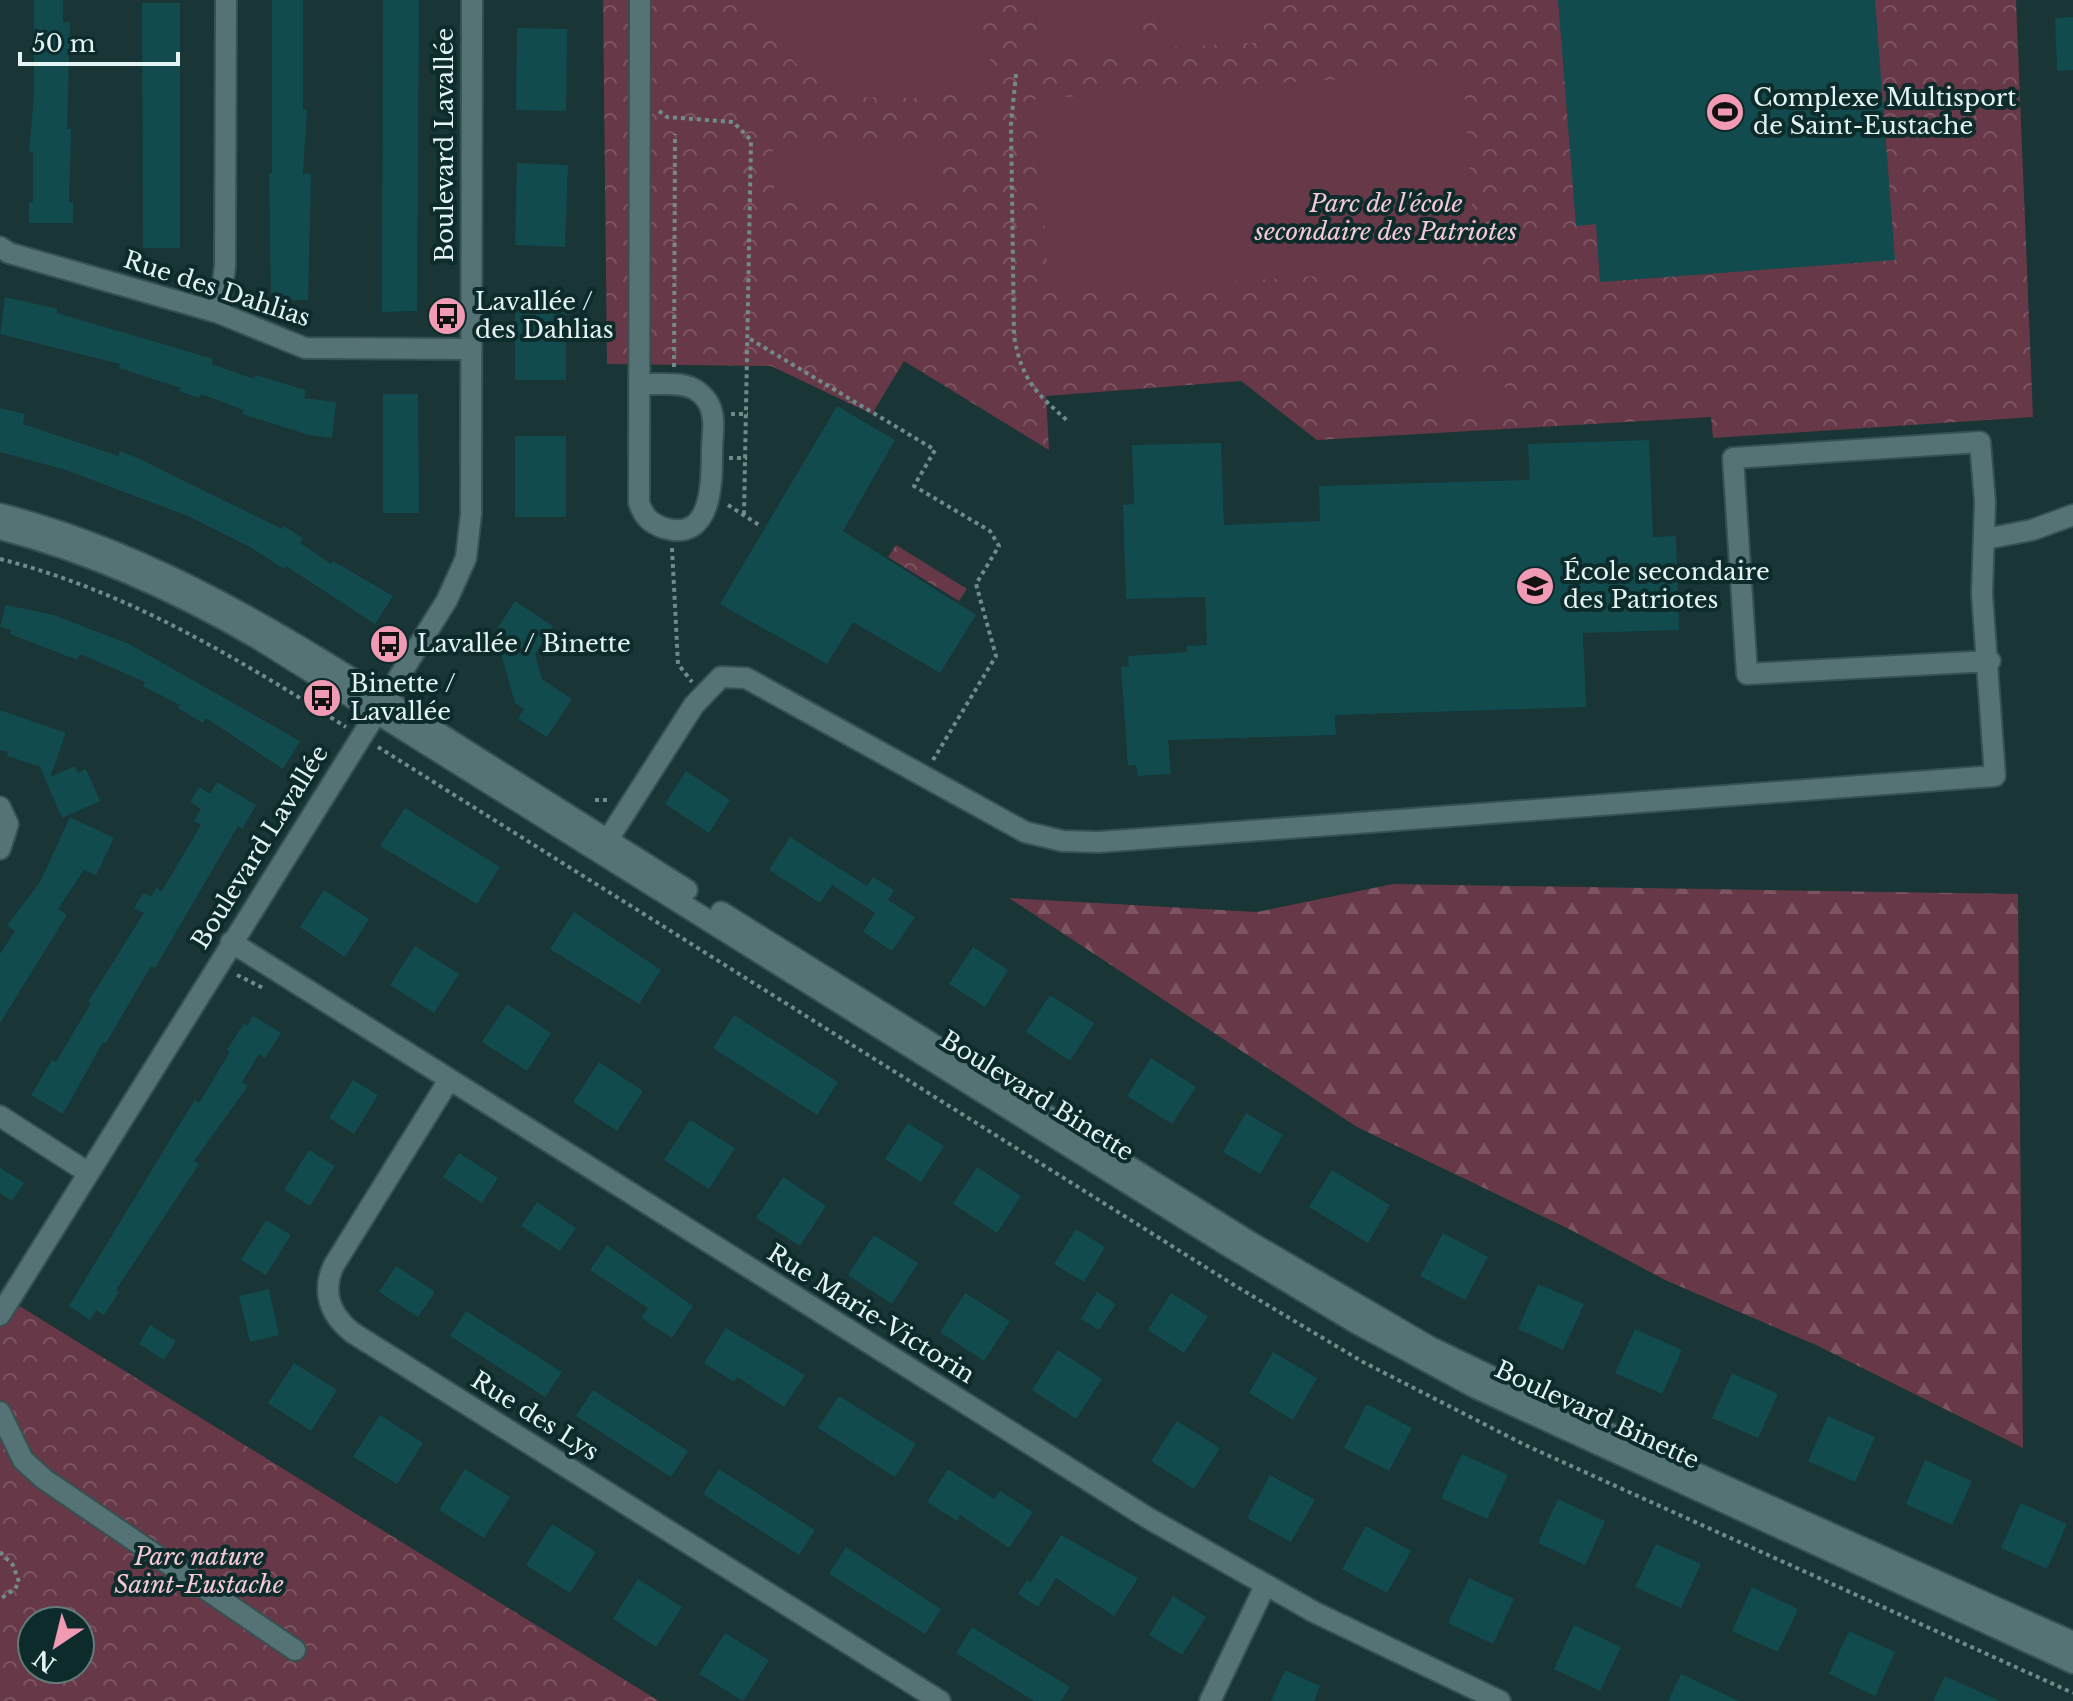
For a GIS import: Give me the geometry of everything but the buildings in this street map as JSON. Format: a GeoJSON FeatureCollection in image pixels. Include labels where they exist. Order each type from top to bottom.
{"type":"FeatureCollection","features":[{"type":"Feature","properties":{"kind":"street"},"geometry":{"type":"LineString","coordinates":[[219,313],[225,266],[226,0]]}},
{"type":"Feature","properties":{"kind":"street","name":"Boulevard Lavallée"},"geometry":{"type":"LineString","coordinates":[[0,1315],[447,600],[468,550],[472,0]]}},
{"type":"Feature","properties":{"kind":"street"},"geometry":{"type":"LineString","coordinates":[[639,384],[685,386],[707,400],[713,414],[711,495],[706,511],[685,529],[671,530],[645,517],[639,503],[639,384],[640,0]]}},
{"type":"Feature","properties":{"kind":"street","name":"Rue des Dahlias"},"geometry":{"type":"LineString","coordinates":[[0,247],[9,253],[219,313],[305,348],[471,349]]}},
{"type":"Feature","properties":{"kind":"street"},"geometry":{"type":"LineString","coordinates":[[604,846],[703,692],[721,677],[746,678],[1025,832],[1063,841],[1099,842],[1995,776],[1990,661],[1982,594],[1985,539],[1980,442],[1733,458],[1747,674],[1990,661]]}},
{"type":"Feature","properties":{"kind":"street","name":"Boulevard Binette"},"geometry":{"type":"LineString","coordinates":[[0,514],[95,543],[174,576],[249,616],[380,705],[1207,1233],[1386,1340],[1514,1406],[2073,1663]]}},
{"type":"Feature","properties":{"kind":"street"},"geometry":{"type":"LineString","coordinates":[[1985,539],[2032,530],[2073,515]]}},
{"type":"Feature","properties":{"kind":"street","name":"Boulevard Binette"},"geometry":{"type":"LineString","coordinates":[[0,529],[67,548],[161,585],[380,705]]}},
{"type":"Feature","properties":{"kind":"street"},"geometry":{"type":"LineString","coordinates":[[0,807],[8,824],[0,849]]}},
{"type":"Feature","properties":{"kind":"street","name":"Boulevard Binette"},"geometry":{"type":"LineString","coordinates":[[604,846],[1241,1237],[1397,1329],[1570,1416],[2073,1642]]}},
{"type":"Feature","properties":{"kind":"street","name":"Rue Marie-Victorin"},"geometry":{"type":"LineString","coordinates":[[231,942],[1123,1503],[1265,1586],[1363,1637],[1500,1701]]}},
{"type":"Feature","properties":{"kind":"street","name":"Rue des Lys"},"geometry":{"type":"LineString","coordinates":[[449,1080],[334,1265],[328,1293],[337,1318],[353,1333],[940,1701]]}},
{"type":"Feature","properties":{"kind":"street"},"geometry":{"type":"LineString","coordinates":[[0,1116],[87,1172]]}},
{"type":"Feature","properties":{"kind":"street"},"geometry":{"type":"LineString","coordinates":[[0,1412],[23,1460],[44,1479],[295,1650]]}},
{"type":"Feature","properties":{"kind":"street"},"geometry":{"type":"LineString","coordinates":[[1210,1701],[1265,1586]]}},
{"type":"Feature","properties":{"kind":"path"},"geometry":{"type":"LineString","coordinates":[[1016,74],[1011,124],[1014,336],[1019,366],[1033,391],[1069,422]]}},
{"type":"Feature","properties":{"kind":"path"},"geometry":{"type":"LineString","coordinates":[[654,102],[658,111],[667,117],[733,122],[751,140],[750,339],[744,515]]}},
{"type":"Feature","properties":{"kind":"path"},"geometry":{"type":"LineString","coordinates":[[675,134],[674,371],[684,375]]}},
{"type":"Feature","properties":{"kind":"path"},"geometry":{"type":"LineString","coordinates":[[750,339],[935,450],[914,486],[990,531],[998,540],[999,546],[976,584],[996,656],[924,776]]}},
{"type":"Feature","properties":{"kind":"path"},"geometry":{"type":"LineString","coordinates":[[726,414],[748,414]]}},
{"type":"Feature","properties":{"kind":"path"},"geometry":{"type":"LineString","coordinates":[[724,502],[759,525]]}},
{"type":"Feature","properties":{"kind":"path"},"geometry":{"type":"LineString","coordinates":[[671,530],[678,664],[703,692]]}},
{"type":"Feature","properties":{"kind":"path"},"geometry":{"type":"LineString","coordinates":[[0,559],[94,589],[159,618],[231,656],[335,721]]}},
{"type":"Feature","properties":{"kind":"path"},"geometry":{"type":"LineString","coordinates":[[376,756],[384,751],[1363,1362],[1525,1445],[2073,1693]]}},
{"type":"Feature","properties":{"kind":"path"},"geometry":{"type":"LineString","coordinates":[[595,800],[615,799]]}},
{"type":"Feature","properties":{"kind":"path"},"geometry":{"type":"LineString","coordinates":[[0,1552],[13,1565],[19,1582],[15,1589],[0,1599]]}},
{"type":"Feature","properties":{"kind":"green space","name":"Parc de l'école secondaire des Patriotes"},"geometry":{"type":"Polygon","coordinates":[[[603,0],[2016,0],[2033,417],[1713,438],[1711,417],[1317,440],[1241,381],[1046,396],[1049,450],[904,361],[872,414],[771,366],[607,364],[603,0]]]}},
{"type":"Feature","properties":{"kind":"green space"},"geometry":{"type":"Polygon","coordinates":[[[746,0],[976,0],[996,86],[915,98],[854,97],[797,65],[762,26],[746,0]]]}},
{"type":"Feature","properties":{"kind":"green space"},"geometry":{"type":"Polygon","coordinates":[[[1035,0],[1138,0],[1141,49],[1038,55],[1035,0]]]}},
{"type":"Feature","properties":{"kind":"green space"},"geometry":{"type":"Polygon","coordinates":[[[1159,0],[1262,0],[1265,42],[1161,48],[1159,0]]]}},
{"type":"Feature","properties":{"kind":"green space"},"geometry":{"type":"Polygon","coordinates":[[[1463,71],[1476,266],[1049,293],[1035,99],[1463,71]]]}},
{"type":"Feature","properties":{"kind":"green space"},"geometry":{"type":"Polygon","coordinates":[[[937,142],[938,195],[774,198],[773,144],[937,142]]]}},
{"type":"Feature","properties":{"kind":"green space"},"geometry":{"type":"Polygon","coordinates":[[[1501,322],[1503,356],[1440,361],[1438,327],[1501,322]]]}},
{"type":"Feature","properties":{"kind":"green space"},"geometry":{"type":"Polygon","coordinates":[[[1504,376],[1507,410],[1443,414],[1441,381],[1504,376]]]}},
{"type":"Feature","properties":{"kind":"green space"},"geometry":{"type":"Polygon","coordinates":[[[896,545],[967,589],[959,601],[888,557],[896,545]]]}},
{"type":"Feature","properties":{"kind":"green space"},"geometry":{"type":"Polygon","coordinates":[[[1393,884],[2018,894],[2023,1448],[1816,1345],[1665,1280],[1571,1230],[1357,1127],[1009,898],[1257,912],[1393,884]]]}},
{"type":"Feature","properties":{"kind":"green space","name":"Parc nature Saint-Eustache"},"geometry":{"type":"Polygon","coordinates":[[[0,1294],[659,1701],[0,1701],[0,1294]]]}},
{"type":"Feature","properties":{"kind":"place","name":"Complexe Multisport de Saint-Eustache"},"geometry":{"type":"Point","coordinates":[1725,112]}},
{"type":"Feature","properties":{"kind":"place","name":"Lavallée / des Dahlias"},"geometry":{"type":"Point","coordinates":[447,316]}},
{"type":"Feature","properties":{"kind":"place","name":"École secondaire des Patriotes"},"geometry":{"type":"Point","coordinates":[1535,586]}},
{"type":"Feature","properties":{"kind":"place","name":"Lavallée / Binette"},"geometry":{"type":"Point","coordinates":[389,644]}},
{"type":"Feature","properties":{"kind":"place","name":"Binette / Lavallée"},"geometry":{"type":"Point","coordinates":[322,698]}}]}
